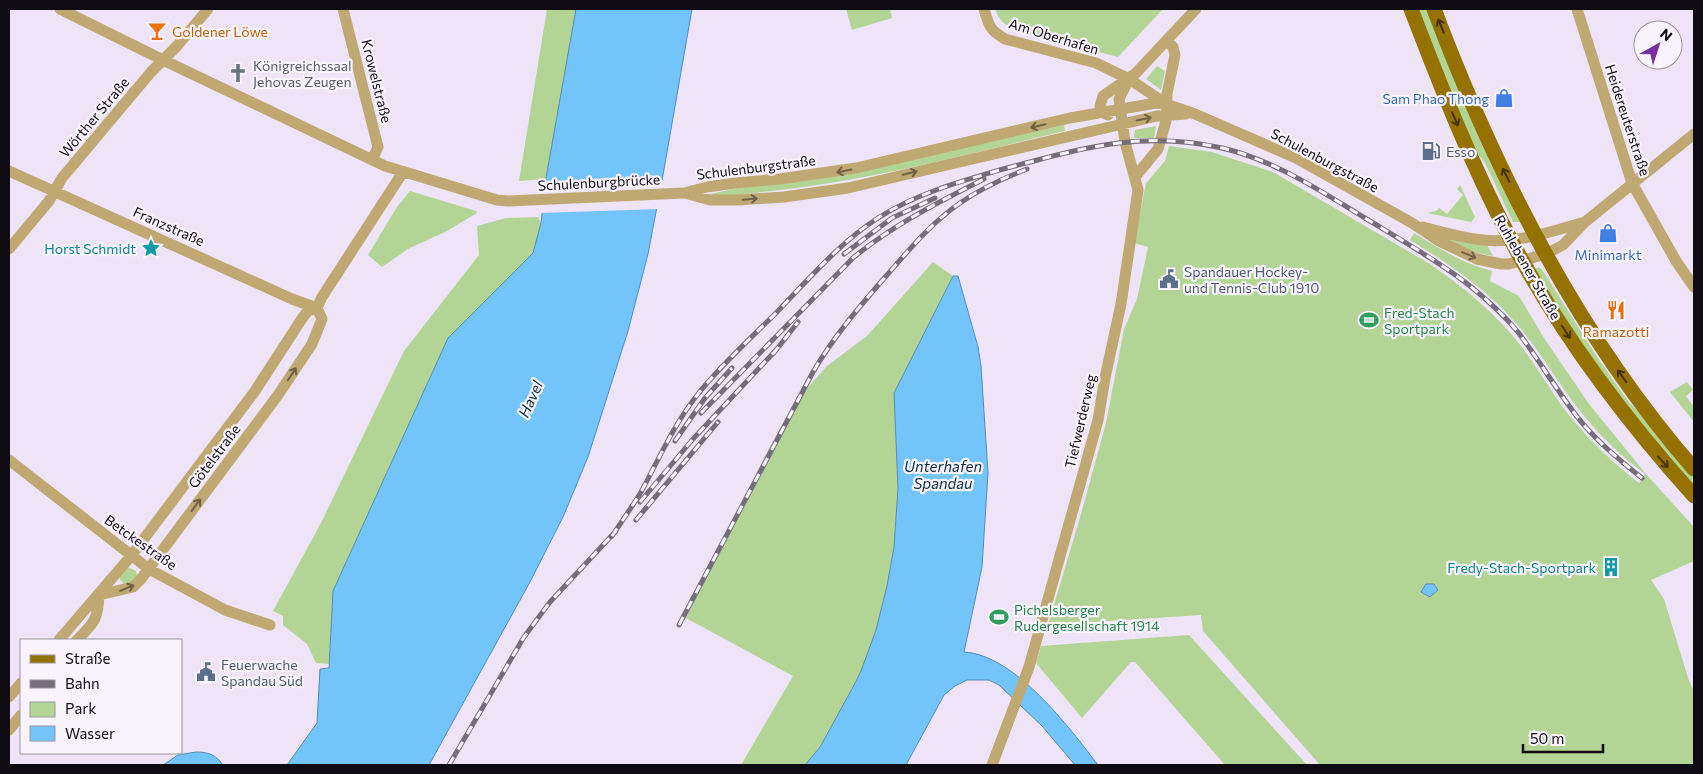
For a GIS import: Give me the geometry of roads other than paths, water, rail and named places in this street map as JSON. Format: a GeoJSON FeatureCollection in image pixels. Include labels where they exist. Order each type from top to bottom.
{"type":"FeatureCollection","features":[{"type":"Feature","properties":{"kind":"main road","name":"Ruhlebener Straße"},"geometry":{"type":"LineString","coordinates":[[1411,9],[1472,160],[1522,260],[1565,331],[1595,375],[1658,456],[1694,496]]}},
{"type":"Feature","properties":{"kind":"main road","name":"Ruhlebener Straße"},"geometry":{"type":"LineString","coordinates":[[1434,9],[1506,177],[1546,254],[1614,364],[1640,401],[1694,469]]}},
{"type":"Feature","properties":{"kind":"street"},"geometry":{"type":"LineString","coordinates":[[60,9],[372,160],[403,172]]}},
{"type":"Feature","properties":{"kind":"street","name":"Wörther Straße"},"geometry":{"type":"LineString","coordinates":[[9,250],[48,203],[62,178],[153,70],[208,9]]}},
{"type":"Feature","properties":{"kind":"street","name":"Krowelstraße"},"geometry":{"type":"LineString","coordinates":[[343,9],[378,147],[372,160]]}},
{"type":"Feature","properties":{"kind":"street","name":"Am Oberhafen"},"geometry":{"type":"LineString","coordinates":[[984,9],[990,28],[994,33],[1005,39],[1096,64],[1129,79]]}},
{"type":"Feature","properties":{"kind":"street","name":"Tiefwerderweg"},"geometry":{"type":"LineString","coordinates":[[1102,112],[1100,106],[1103,96],[1129,79],[1196,9]]}},
{"type":"Feature","properties":{"kind":"street","name":"Heidereuterstraße"},"geometry":{"type":"LineString","coordinates":[[1577,9],[1632,183],[1676,261],[1694,287]]}},
{"type":"Feature","properties":{"kind":"street"},"geometry":{"type":"LineString","coordinates":[[1135,177],[1158,149],[1175,55],[1173,47],[1166,41]]}},
{"type":"Feature","properties":{"kind":"street"},"geometry":{"type":"LineString","coordinates":[[1129,79],[1166,109]]}},
{"type":"Feature","properties":{"kind":"street","name":"Tiefwerderweg"},"geometry":{"type":"LineString","coordinates":[[992,765],[1029,666],[1098,420],[1120,304],[1138,190],[1125,142],[1119,99],[1129,79]]}},
{"type":"Feature","properties":{"kind":"street","name":"Schulenburgstraße"},"geometry":{"type":"LineString","coordinates":[[684,193],[735,183],[848,170],[1120,108],[1156,103],[1166,109],[1196,114],[1296,158],[1412,223],[1439,241],[1477,259],[1501,264],[1546,254],[1567,242],[1585,222],[1694,134]]}},
{"type":"Feature","properties":{"kind":"street","name":"Schulenburgstraße"},"geometry":{"type":"LineString","coordinates":[[684,193],[710,200],[738,200],[784,197],[848,188],[1122,123],[1166,109]]}},
{"type":"Feature","properties":{"kind":"street"},"geometry":{"type":"LineString","coordinates":[[1102,112],[1122,123]]}},
{"type":"Feature","properties":{"kind":"street","name":"Franzstraße"},"geometry":{"type":"LineString","coordinates":[[9,171],[292,299],[316,308]]}},
{"type":"Feature","properties":{"kind":"street","name":"Schulenburgbrücke"},"geometry":{"type":"LineString","coordinates":[[403,172],[497,200],[517,201],[684,193]]}},
{"type":"Feature","properties":{"kind":"street","name":"Götelstraße"},"geometry":{"type":"LineString","coordinates":[[60,639],[131,556],[256,392],[303,317],[308,311],[316,308],[403,172]]}},
{"type":"Feature","properties":{"kind":"street","name":"Schulenburgstraße"},"geometry":{"type":"LineString","coordinates":[[1412,223],[1482,240],[1536,236],[1585,222]]}},
{"type":"Feature","properties":{"kind":"street","name":"Götelstraße"},"geometry":{"type":"LineString","coordinates":[[99,595],[132,587],[149,569],[278,395],[312,344],[322,319],[316,308]]}},
{"type":"Feature","properties":{"kind":"street","name":"Betckestraße"},"geometry":{"type":"LineString","coordinates":[[9,460],[149,569],[225,610],[270,625]]}},
{"type":"Feature","properties":{"kind":"street"},"geometry":{"type":"LineString","coordinates":[[78,639],[93,624],[97,616],[99,595]]}},
{"type":"Feature","properties":{"kind":"street"},"geometry":{"type":"LineString","coordinates":[[9,697],[20,684]]}},
{"type":"Feature","properties":{"kind":"street"},"geometry":{"type":"LineString","coordinates":[[9,730],[20,716]]}},
{"type":"Feature","properties":{"kind":"water","name":"Havel"},"geometry":{"type":"Polygon","coordinates":[[[576,9],[692,9],[648,254],[628,331],[588,457],[563,517],[530,582],[429,765],[287,765],[317,723],[320,669],[329,668],[333,591],[448,338],[533,253],[541,223],[546,178],[576,9]]]}},
{"type":"Feature","properties":{"kind":"water","name":"Unterhafen Spandau"},"geometry":{"type":"Polygon","coordinates":[[[953,276],[958,276],[978,347],[988,473],[982,567],[964,652],[983,656],[1021,679],[1056,713],[1098,765],[1075,765],[1042,726],[999,685],[989,680],[967,680],[955,686],[944,695],[906,765],[805,765],[820,747],[853,687],[876,630],[894,547],[898,488],[894,393],[953,276]]]}},
{"type":"Feature","properties":{"kind":"water"},"geometry":{"type":"Polygon","coordinates":[[[1426,584],[1434,584],[1438,590],[1430,597],[1421,592],[1426,584]]]}},
{"type":"Feature","properties":{"kind":"water"},"geometry":{"type":"Polygon","coordinates":[[[196,752],[212,755],[223,765],[163,765],[178,755],[196,752]]]}},
{"type":"Feature","properties":{"kind":"railway"},"geometry":{"type":"LineString","coordinates":[[612,536],[641,492],[689,405],[726,362],[824,262],[864,228],[908,201],[957,183],[1062,154],[1088,148],[1139,141],[1193,143],[1222,148],[1260,160],[1296,177],[1441,265],[1465,282],[1506,319],[1518,332],[1582,423],[1607,448],[1642,478]]}},
{"type":"Feature","properties":{"kind":"railway"},"geometry":{"type":"LineString","coordinates":[[679,625],[813,372],[839,334],[867,298],[939,219],[976,193],[1027,169]]}},
{"type":"Feature","properties":{"kind":"railway"},"geometry":{"type":"LineString","coordinates":[[701,413],[854,257],[901,224],[984,179]]}},
{"type":"Feature","properties":{"kind":"railway"},"geometry":{"type":"LineString","coordinates":[[844,254],[892,218],[935,198]]}},
{"type":"Feature","properties":{"kind":"railway"},"geometry":{"type":"LineString","coordinates":[[773,354],[798,322]]}},
{"type":"Feature","properties":{"kind":"railway"},"geometry":{"type":"LineString","coordinates":[[640,502],[693,439],[777,349]]}},
{"type":"Feature","properties":{"kind":"railway"},"geometry":{"type":"LineString","coordinates":[[675,441],[705,398],[732,368]]}},
{"type":"Feature","properties":{"kind":"railway"},"geometry":{"type":"LineString","coordinates":[[636,520],[718,422]]}},
{"type":"Feature","properties":{"kind":"railway"},"geometry":{"type":"LineString","coordinates":[[449,765],[524,637],[550,602],[616,531]]}},
{"type":"Feature","properties":{"kind":"place","name":"Goldener Löwe"},"geometry":{"type":"Point","coordinates":[157,31]}},
{"type":"Feature","properties":{"kind":"place","name":"Königreichssaal Jehovas Zeugen"},"geometry":{"type":"Point","coordinates":[238,73]}},
{"type":"Feature","properties":{"kind":"place","name":"Sam Phao Thong"},"geometry":{"type":"Point","coordinates":[1504,98]}},
{"type":"Feature","properties":{"kind":"place","name":"Esso"},"geometry":{"type":"Point","coordinates":[1431,151]}},
{"type":"Feature","properties":{"kind":"place","name":"Minimarkt"},"geometry":{"type":"Point","coordinates":[1608,233]}},
{"type":"Feature","properties":{"kind":"place","name":"Horst Schmidt"},"geometry":{"type":"Point","coordinates":[151,248]}},
{"type":"Feature","properties":{"kind":"place","name":"Spandauer Hockey- und Tennis-Club 1910"},"geometry":{"type":"Point","coordinates":[1169,279]}},
{"type":"Feature","properties":{"kind":"place","name":"Ramazotti"},"geometry":{"type":"Point","coordinates":[1616,310]}},
{"type":"Feature","properties":{"kind":"place","name":"Fred-Stach Sportpark"},"geometry":{"type":"Point","coordinates":[1369,320]}},
{"type":"Feature","properties":{"kind":"place","name":"Fredy-Stach-Sportpark"},"geometry":{"type":"Point","coordinates":[1611,567]}},
{"type":"Feature","properties":{"kind":"place","name":"Pichelsberger Rudergesellschaft 1914"},"geometry":{"type":"Point","coordinates":[999,617]}},
{"type":"Feature","properties":{"kind":"place","name":"Feuerwache Spandau Süd"},"geometry":{"type":"Point","coordinates":[206,672]}}]}
